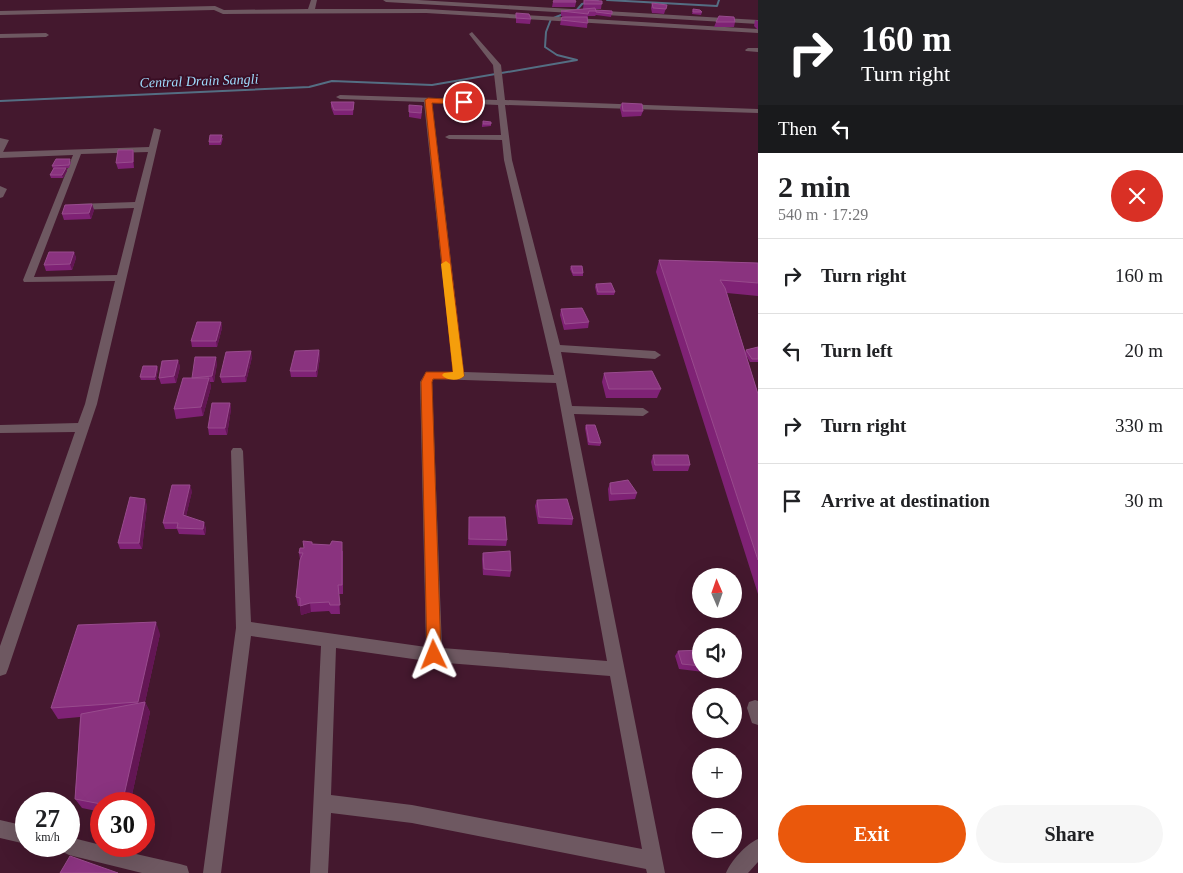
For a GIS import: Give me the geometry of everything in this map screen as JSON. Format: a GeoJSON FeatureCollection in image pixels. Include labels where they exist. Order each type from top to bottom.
{"type":"FeatureCollection","features":[{"type":"Feature","properties":{"kind":"street"},"geometry":{"type":"LineString","coordinates":[[214,8],[216,0]]}},
{"type":"Feature","properties":{"kind":"street"},"geometry":{"type":"LineString","coordinates":[[311,11],[314,0]]}},
{"type":"Feature","properties":{"kind":"street"},"geometry":{"type":"LineString","coordinates":[[386,0],[758,22]]}},
{"type":"Feature","properties":{"kind":"street"},"geometry":{"type":"LineString","coordinates":[[0,13],[214,8],[223,12],[426,11],[758,31]]}},
{"type":"Feature","properties":{"kind":"street"},"geometry":{"type":"LineString","coordinates":[[322,803],[412,814],[655,867],[555,348],[508,160],[496,66],[472,34]]}},
{"type":"Feature","properties":{"kind":"street"},"geometry":{"type":"LineString","coordinates":[[0,36],[46,35]]}},
{"type":"Feature","properties":{"kind":"street"},"geometry":{"type":"LineString","coordinates":[[748,50],[758,50]]}},
{"type":"Feature","properties":{"kind":"street"},"geometry":{"type":"LineString","coordinates":[[340,97],[758,110]]}},
{"type":"Feature","properties":{"kind":"street"},"geometry":{"type":"LineString","coordinates":[[428,100],[459,376]]}},
{"type":"Feature","properties":{"kind":"street"},"geometry":{"type":"LineString","coordinates":[[0,669],[91,404],[156,130]]}},
{"type":"Feature","properties":{"kind":"street"},"geometry":{"type":"LineString","coordinates":[[449,137],[505,138]]}},
{"type":"Feature","properties":{"kind":"street"},"geometry":{"type":"LineString","coordinates":[[0,140],[5,140],[0,150]]}},
{"type":"Feature","properties":{"kind":"street"},"geometry":{"type":"LineString","coordinates":[[0,155],[152,149]]}},
{"type":"Feature","properties":{"kind":"street"},"geometry":{"type":"LineString","coordinates":[[78,152],[28,280],[122,278]]}},
{"type":"Feature","properties":{"kind":"street"},"geometry":{"type":"LineString","coordinates":[[0,189],[3,189],[0,196]]}},
{"type":"Feature","properties":{"kind":"street"},"geometry":{"type":"LineString","coordinates":[[56,208],[139,205]]}},
{"type":"Feature","properties":{"kind":"street"},"geometry":{"type":"LineString","coordinates":[[555,348],[655,354]]}},
{"type":"Feature","properties":{"kind":"street"},"geometry":{"type":"LineString","coordinates":[[434,655],[426,382],[430,375],[561,379]]}},
{"type":"Feature","properties":{"kind":"street"},"geometry":{"type":"LineString","coordinates":[[567,410],[643,412]]}},
{"type":"Feature","properties":{"kind":"street"},"geometry":{"type":"LineString","coordinates":[[0,429],[84,427]]}},
{"type":"Feature","properties":{"kind":"street"},"geometry":{"type":"LineString","coordinates":[[212,873],[244,628],[237,451]]}},
{"type":"Feature","properties":{"kind":"street"},"geometry":{"type":"LineString","coordinates":[[244,628],[434,655],[617,668]]}},
{"type":"Feature","properties":{"kind":"street"},"geometry":{"type":"LineString","coordinates":[[319,873],[329,640]]}},
{"type":"Feature","properties":{"kind":"street"},"geometry":{"type":"LineString","coordinates":[[0,829],[15,833]]}},
{"type":"Feature","properties":{"kind":"street"},"geometry":{"type":"LineString","coordinates":[[735,873],[758,848]]}},
{"type":"Feature","properties":{"kind":"street"},"geometry":{"type":"LineString","coordinates":[[80,849],[180,873]]}},
{"type":"Feature","properties":{"kind":"building"},"geometry":{"type":"Polygon","coordinates":[[[554,0],[575,0],[576,2],[553,2],[554,0]]]}},
{"type":"Feature","properties":{"kind":"building"},"geometry":{"type":"Polygon","coordinates":[[[584,0],[602,1],[602,4],[584,4],[584,0]]]}},
{"type":"Feature","properties":{"kind":"building"},"geometry":{"type":"Polygon","coordinates":[[[652,3],[667,5],[666,9],[653,8],[652,3]]]}},
{"type":"Feature","properties":{"kind":"building"},"geometry":{"type":"Polygon","coordinates":[[[595,8],[596,11],[589,11],[588,14],[561,11],[595,8]]]}},
{"type":"Feature","properties":{"kind":"building"},"geometry":{"type":"Polygon","coordinates":[[[693,9],[700,10],[702,12],[693,12],[693,9]]]}},
{"type":"Feature","properties":{"kind":"building"},"geometry":{"type":"Polygon","coordinates":[[[596,10],[612,11],[612,14],[596,12],[596,10]]]}},
{"type":"Feature","properties":{"kind":"building"},"geometry":{"type":"Polygon","coordinates":[[[516,13],[529,14],[531,19],[516,18],[516,13]]]}},
{"type":"Feature","properties":{"kind":"building"},"geometry":{"type":"Polygon","coordinates":[[[719,16],[734,17],[735,22],[716,22],[719,16]]]}},
{"type":"Feature","properties":{"kind":"building"},"geometry":{"type":"Polygon","coordinates":[[[562,17],[587,17],[588,23],[561,20],[562,17]]]}},
{"type":"Feature","properties":{"kind":"building"},"geometry":{"type":"Polygon","coordinates":[[[331,102],[354,102],[353,110],[334,110],[331,102]]]}},
{"type":"Feature","properties":{"kind":"building"},"geometry":{"type":"Polygon","coordinates":[[[622,103],[642,104],[643,111],[623,111],[622,103]]]}},
{"type":"Feature","properties":{"kind":"building"},"geometry":{"type":"Polygon","coordinates":[[[409,105],[422,106],[421,113],[409,112],[409,105]]]}},
{"type":"Feature","properties":{"kind":"building"},"geometry":{"type":"Polygon","coordinates":[[[483,121],[491,122],[491,124],[483,124],[483,121]]]}},
{"type":"Feature","properties":{"kind":"building"},"geometry":{"type":"Polygon","coordinates":[[[210,135],[222,135],[220,142],[209,142],[210,135]]]}},
{"type":"Feature","properties":{"kind":"building"},"geometry":{"type":"Polygon","coordinates":[[[118,150],[133,150],[133,162],[116,163],[118,150]]]}},
{"type":"Feature","properties":{"kind":"building"},"geometry":{"type":"Polygon","coordinates":[[[56,159],[70,159],[69,165],[52,166],[56,159]]]}},
{"type":"Feature","properties":{"kind":"building"},"geometry":{"type":"Polygon","coordinates":[[[54,168],[66,168],[62,175],[50,175],[54,168]]]}},
{"type":"Feature","properties":{"kind":"building"},"geometry":{"type":"Polygon","coordinates":[[[92,204],[89,213],[62,214],[65,205],[92,204]]]}},
{"type":"Feature","properties":{"kind":"building"},"geometry":{"type":"Polygon","coordinates":[[[49,252],[74,252],[70,264],[44,265],[49,252]]]}},
{"type":"Feature","properties":{"kind":"building"},"geometry":{"type":"Polygon","coordinates":[[[659,260],[758,263],[758,283],[720,280],[725,288],[758,394],[758,560],[659,260]]]}},
{"type":"Feature","properties":{"kind":"building"},"geometry":{"type":"Polygon","coordinates":[[[571,266],[582,266],[583,273],[573,273],[571,266]]]}},
{"type":"Feature","properties":{"kind":"building"},"geometry":{"type":"Polygon","coordinates":[[[611,283],[615,292],[598,292],[596,284],[611,283]]]}},
{"type":"Feature","properties":{"kind":"building"},"geometry":{"type":"Polygon","coordinates":[[[582,308],[589,322],[565,324],[561,309],[582,308]]]}},
{"type":"Feature","properties":{"kind":"building"},"geometry":{"type":"Polygon","coordinates":[[[197,322],[221,322],[216,341],[191,341],[197,322]]]}},
{"type":"Feature","properties":{"kind":"building"},"geometry":{"type":"Polygon","coordinates":[[[758,347],[758,359],[752,359],[746,350],[758,347]]]}},
{"type":"Feature","properties":{"kind":"building"},"geometry":{"type":"Polygon","coordinates":[[[319,350],[316,371],[290,371],[295,351],[319,350]]]}},
{"type":"Feature","properties":{"kind":"building"},"geometry":{"type":"Polygon","coordinates":[[[251,351],[245,376],[220,377],[226,352],[251,351]]]}},
{"type":"Feature","properties":{"kind":"building"},"geometry":{"type":"Polygon","coordinates":[[[195,357],[216,357],[212,376],[192,378],[195,357]]]}},
{"type":"Feature","properties":{"kind":"building"},"geometry":{"type":"Polygon","coordinates":[[[178,360],[174,376],[159,378],[162,361],[178,360]]]}},
{"type":"Feature","properties":{"kind":"building"},"geometry":{"type":"Polygon","coordinates":[[[143,366],[157,366],[155,377],[140,377],[143,366]]]}},
{"type":"Feature","properties":{"kind":"building"},"geometry":{"type":"Polygon","coordinates":[[[652,371],[661,389],[609,389],[604,373],[652,371]]]}},
{"type":"Feature","properties":{"kind":"building"},"geometry":{"type":"Polygon","coordinates":[[[183,378],[209,378],[201,407],[174,409],[183,378]]]}},
{"type":"Feature","properties":{"kind":"building"},"geometry":{"type":"Polygon","coordinates":[[[212,403],[230,403],[225,428],[208,428],[212,403]]]}},
{"type":"Feature","properties":{"kind":"building"},"geometry":{"type":"Polygon","coordinates":[[[586,425],[595,425],[601,443],[589,442],[586,425]]]}},
{"type":"Feature","properties":{"kind":"building"},"geometry":{"type":"Polygon","coordinates":[[[653,455],[688,455],[690,465],[655,465],[653,455]]]}},
{"type":"Feature","properties":{"kind":"building"},"geometry":{"type":"Polygon","coordinates":[[[628,480],[637,493],[611,494],[610,483],[628,480]]]}},
{"type":"Feature","properties":{"kind":"building"},"geometry":{"type":"Polygon","coordinates":[[[172,485],[190,485],[183,515],[204,522],[203,529],[177,528],[178,523],[163,523],[172,485]]]}},
{"type":"Feature","properties":{"kind":"building"},"geometry":{"type":"Polygon","coordinates":[[[130,497],[145,499],[139,543],[118,543],[130,497]]]}},
{"type":"Feature","properties":{"kind":"building"},"geometry":{"type":"Polygon","coordinates":[[[567,499],[573,519],[539,517],[537,500],[567,499]]]}},
{"type":"Feature","properties":{"kind":"building"},"geometry":{"type":"Polygon","coordinates":[[[469,517],[505,517],[507,540],[469,539],[469,517]]]}},
{"type":"Feature","properties":{"kind":"building"},"geometry":{"type":"Polygon","coordinates":[[[303,541],[312,542],[312,544],[330,545],[332,541],[342,542],[342,585],[338,585],[340,605],[330,605],[329,602],[310,603],[300,606],[300,598],[296,597],[300,560],[303,553],[299,553],[300,548],[304,548],[303,541]]]}},
{"type":"Feature","properties":{"kind":"building"},"geometry":{"type":"Polygon","coordinates":[[[510,551],[511,571],[484,569],[483,553],[510,551]]]}},
{"type":"Feature","properties":{"kind":"building"},"geometry":{"type":"Polygon","coordinates":[[[156,622],[138,702],[51,708],[78,625],[156,622]]]}},
{"type":"Feature","properties":{"kind":"building"},"geometry":{"type":"Polygon","coordinates":[[[692,650],[692,665],[682,664],[678,651],[692,650]]]}},
{"type":"Feature","properties":{"kind":"building"},"geometry":{"type":"Polygon","coordinates":[[[145,702],[125,792],[90,792],[90,802],[80,800],[80,792],[75,792],[81,714],[145,702]]]}},
{"type":"Feature","properties":{"kind":"building"},"geometry":{"type":"Polygon","coordinates":[[[69,857],[73,857],[118,873],[60,873],[69,857]]]}},
{"type":"Feature","properties":{"kind":"waterway","name":"Central Drain Sangli"},"geometry":{"type":"LineString","coordinates":[[575,12],[582,4],[598,0]]}},
{"type":"Feature","properties":{"kind":"waterway","name":"Central Drain Sangli"},"geometry":{"type":"LineString","coordinates":[[607,0],[717,6],[719,0]]}},
{"type":"Feature","properties":{"kind":"waterway","name":"Central Drain Sangli"},"geometry":{"type":"LineString","coordinates":[[0,101],[309,87],[332,81],[432,85],[577,60],[557,55],[545,47],[546,32],[551,19],[566,13]]}},
{"type":"Feature","properties":{"kind":"slow traffic"},"geometry":{"type":"LineString","coordinates":[[446,264],[459,376],[447,375]]}},
{"type":"Feature","properties":{"kind":"route"},"geometry":{"type":"LineString","coordinates":[[434,655],[426,382],[430,375],[459,376],[428,100],[464,102]]}}]}
